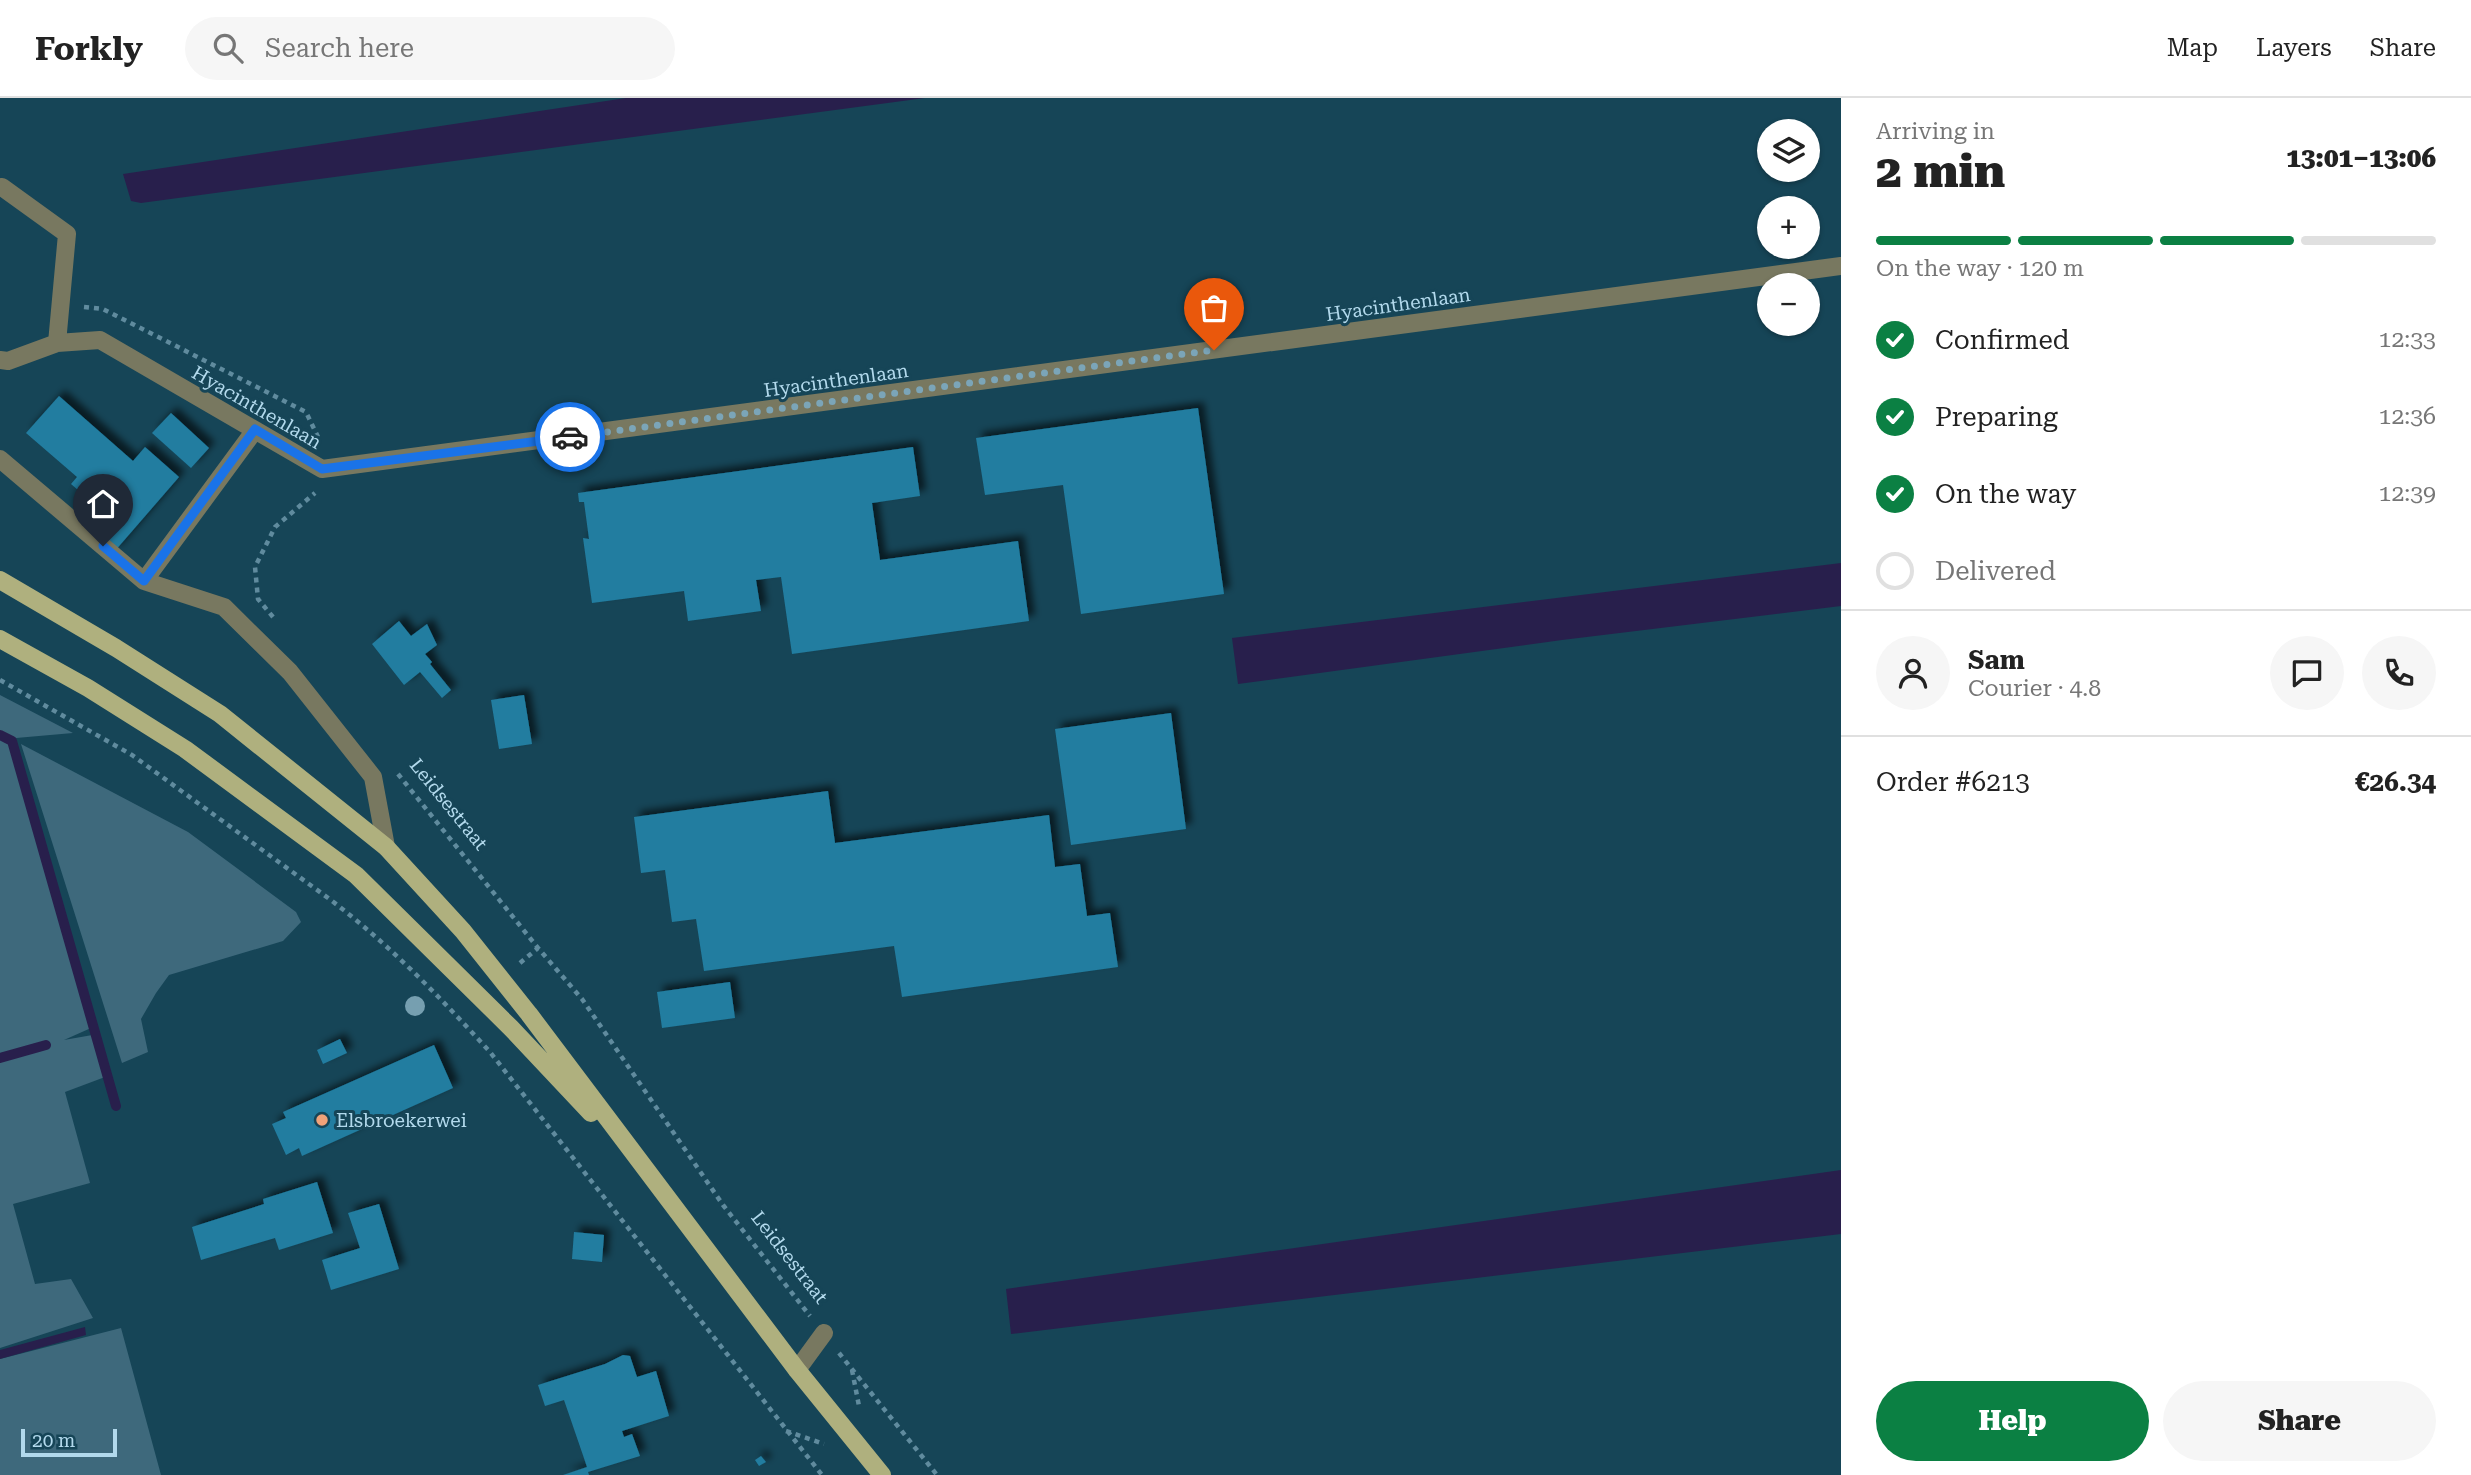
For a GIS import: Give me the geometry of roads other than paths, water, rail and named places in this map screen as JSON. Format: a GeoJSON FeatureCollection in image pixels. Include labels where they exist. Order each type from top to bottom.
{"type":"FeatureCollection","features":[{"type":"Feature","properties":{"kind":"main road"},"geometry":{"type":"LineString","coordinates":[[0,580],[116,648],[220,714],[386,848],[463,931],[529,1014],[797,1370],[882,1475]]}},
{"type":"Feature","properties":{"kind":"main road"},"geometry":{"type":"LineString","coordinates":[[0,639],[88,688],[186,749],[356,875],[502,1019],[652,1176]]}},
{"type":"Feature","properties":{"kind":"street"},"geometry":{"type":"LineString","coordinates":[[0,360],[8,361],[57,343],[67,234],[2,187]]}},
{"type":"Feature","properties":{"kind":"street","name":"Hyacinthenlaan"},"geometry":{"type":"LineString","coordinates":[[57,343],[100,340],[322,469],[1841,266]]}},
{"type":"Feature","properties":{"kind":"street"},"geometry":{"type":"LineString","coordinates":[[144,581],[255,429]]}},
{"type":"Feature","properties":{"kind":"street"},"geometry":{"type":"LineString","coordinates":[[0,459],[144,581],[224,607],[290,672],[373,776],[386,848]]}},
{"type":"Feature","properties":{"kind":"street"},"geometry":{"type":"LineString","coordinates":[[797,1370],[824,1333]]}},
{"type":"Feature","properties":{"kind":"waterway"},"geometry":{"type":"LineString","coordinates":[[0,735],[12,741],[116,1106]]}},
{"type":"Feature","properties":{"kind":"waterway"},"geometry":{"type":"LineString","coordinates":[[0,1058],[46,1045]]}},
{"type":"Feature","properties":{"kind":"place","name":"Elsbroekerwei"},"geometry":{"type":"Point","coordinates":[322,1120]}}]}
